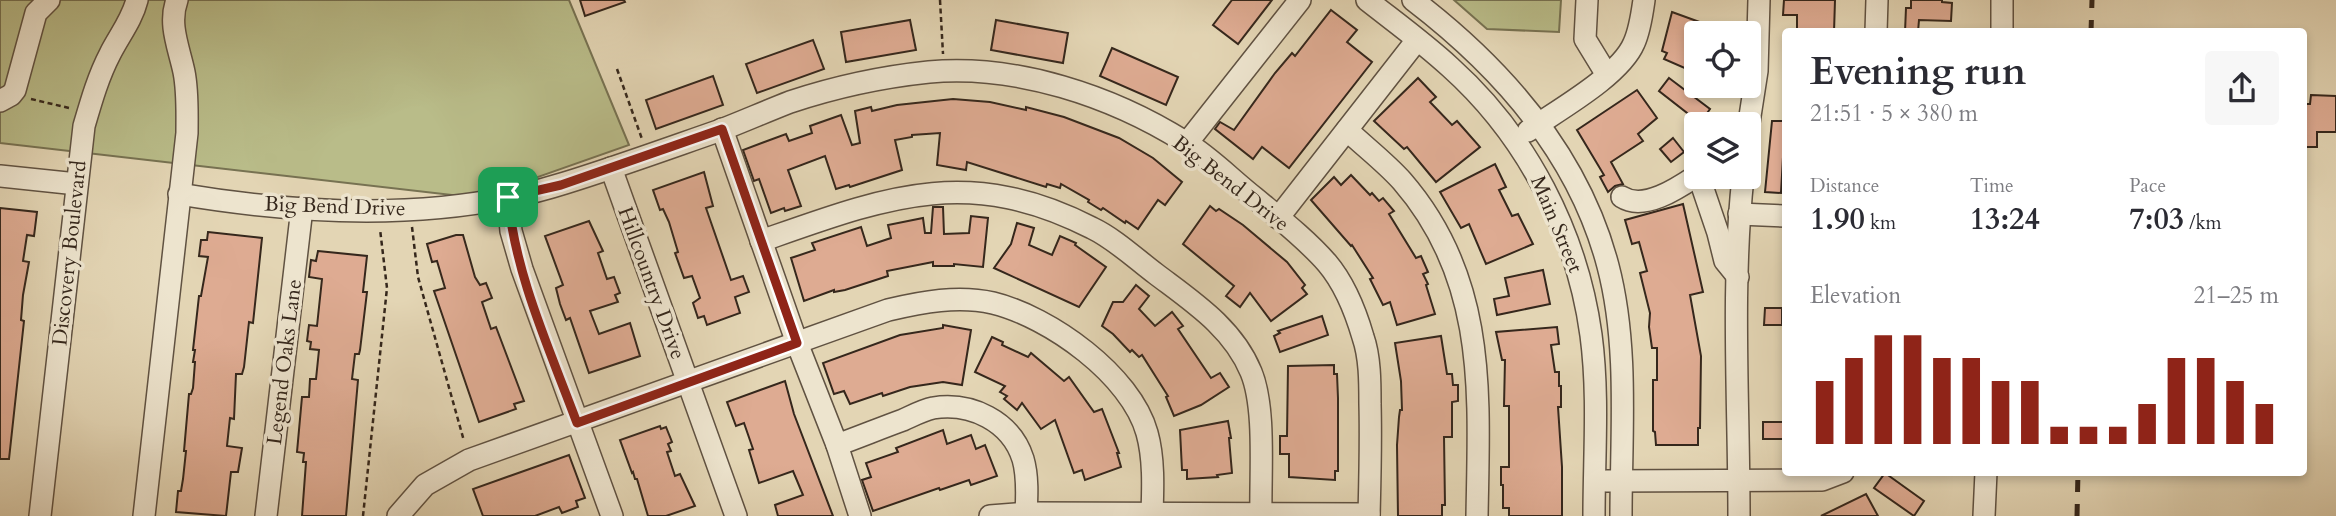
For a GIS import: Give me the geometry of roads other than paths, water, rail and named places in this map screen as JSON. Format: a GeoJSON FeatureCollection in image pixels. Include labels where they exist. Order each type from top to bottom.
{"type":"FeatureCollection","features":[{"type":"Feature","properties":{"kind":"street"},"geometry":{"type":"LineString","coordinates":[[0,101],[15,90],[36,13],[49,0]]}},
{"type":"Feature","properties":{"kind":"street","name":"Discovery Boulevard"},"geometry":{"type":"LineString","coordinates":[[40,516],[84,126],[96,86],[126,27],[136,0]]}},
{"type":"Feature","properties":{"kind":"street"},"geometry":{"type":"LineString","coordinates":[[144,516],[187,133],[184,73],[174,20],[177,0]]}},
{"type":"Feature","properties":{"kind":"street"},"geometry":{"type":"LineString","coordinates":[[1187,143],[1300,0]]}},
{"type":"Feature","properties":{"kind":"street","name":"Main Street"},"geometry":{"type":"LineString","coordinates":[[1367,0],[1451,67],[1478,94],[1541,180],[1563,228],[1580,274],[1591,336],[1595,388],[1594,516]]}},
{"type":"Feature","properties":{"kind":"street","name":"Main Street"},"geometry":{"type":"LineString","coordinates":[[1413,0],[1480,55],[1499,75],[1538,124],[1566,166],[1590,216],[1608,266],[1619,331],[1621,516]]}},
{"type":"Feature","properties":{"kind":"street"},"geometry":{"type":"LineString","coordinates":[[1587,0],[1585,39],[1607,75]]}},
{"type":"Feature","properties":{"kind":"street"},"geometry":{"type":"LineString","coordinates":[[1514,141],[1622,62],[1634,45],[1644,0]]}},
{"type":"Feature","properties":{"kind":"street"},"geometry":{"type":"LineString","coordinates":[[1749,112],[1757,71],[1759,0]]}},
{"type":"Feature","properties":{"kind":"street"},"geometry":{"type":"LineString","coordinates":[[1876,28],[1877,0]]}},
{"type":"Feature","properties":{"kind":"street"},"geometry":{"type":"LineString","coordinates":[[2001,28],[2003,0]]}},
{"type":"Feature","properties":{"kind":"street"},"geometry":{"type":"LineString","coordinates":[[1278,218],[1418,40]]}},
{"type":"Feature","properties":{"kind":"street","name":"Big Bend Drive"},"geometry":{"type":"LineString","coordinates":[[179,194],[302,208],[380,211],[446,208],[561,185],[791,102],[856,83],[931,72],[983,72],[1088,96],[1140,118],[1187,143],[1278,218],[1329,265],[1347,296],[1365,340],[1370,414],[1368,515]]}},
{"type":"Feature","properties":{"kind":"street"},"geometry":{"type":"LineString","coordinates":[[722,129],[797,343],[837,445],[860,516]]}},
{"type":"Feature","properties":{"kind":"street"},"geometry":{"type":"LineString","coordinates":[[1348,130],[1401,180],[1421,206],[1452,264],[1464,294],[1478,373],[1477,516]]}},
{"type":"Feature","properties":{"kind":"street","name":"Hillcountry Drive"},"geometry":{"type":"LineString","coordinates":[[611,168],[736,516]]}},
{"type":"Feature","properties":{"kind":"street"},"geometry":{"type":"LineString","coordinates":[[0,176],[77,184]]}},
{"type":"Feature","properties":{"kind":"street"},"geometry":{"type":"LineString","coordinates":[[1622,197],[1628,201],[1658,197],[1684,184]]}},
{"type":"Feature","properties":{"kind":"street"},"geometry":{"type":"LineString","coordinates":[[1702,189],[1725,261],[1738,276]]}},
{"type":"Feature","properties":{"kind":"street"},"geometry":{"type":"LineString","coordinates":[[1739,516],[1738,276],[1742,189]]}},
{"type":"Feature","properties":{"kind":"street"},"geometry":{"type":"LineString","coordinates":[[761,241],[880,201],[937,191],[989,193],[1042,205],[1094,229],[1202,308],[1235,341],[1252,374],[1260,418],[1261,514]]}},
{"type":"Feature","properties":{"kind":"street"},"geometry":{"type":"LineString","coordinates":[[508,197],[511,231],[522,269],[612,516]]}},
{"type":"Feature","properties":{"kind":"street","name":"Legend Oaks Lane"},"geometry":{"type":"LineString","coordinates":[[266,516],[302,208]]}},
{"type":"Feature","properties":{"kind":"street"},"geometry":{"type":"LineString","coordinates":[[1739,214],[1782,216]]}},
{"type":"Feature","properties":{"kind":"street"},"geometry":{"type":"LineString","coordinates":[[398,516],[425,485],[469,460],[888,310],[946,299],[993,303],[1042,323],[1067,339],[1109,374],[1135,405],[1147,433],[1150,447],[1152,513]]}},
{"type":"Feature","properties":{"kind":"street"},"geometry":{"type":"LineString","coordinates":[[837,445],[933,408],[964,408],[987,415],[1003,427],[1016,443],[1024,460],[1027,481],[1026,513]]}},
{"type":"Feature","properties":{"kind":"street"},"geometry":{"type":"LineString","coordinates":[[1594,481],[1822,480],[1832,476]]}},
{"type":"Feature","properties":{"kind":"street"},"geometry":{"type":"LineString","coordinates":[[1984,516],[1986,476]]}},
{"type":"Feature","properties":{"kind":"street"},"geometry":{"type":"LineString","coordinates":[[990,516],[1026,513],[1368,515]]}},
{"type":"Feature","properties":{"kind":"railway"},"geometry":{"type":"LineString","coordinates":[[2091,28],[2092,0]]}},
{"type":"Feature","properties":{"kind":"railway"},"geometry":{"type":"LineString","coordinates":[[2077,516],[2078,476]]}}]}
